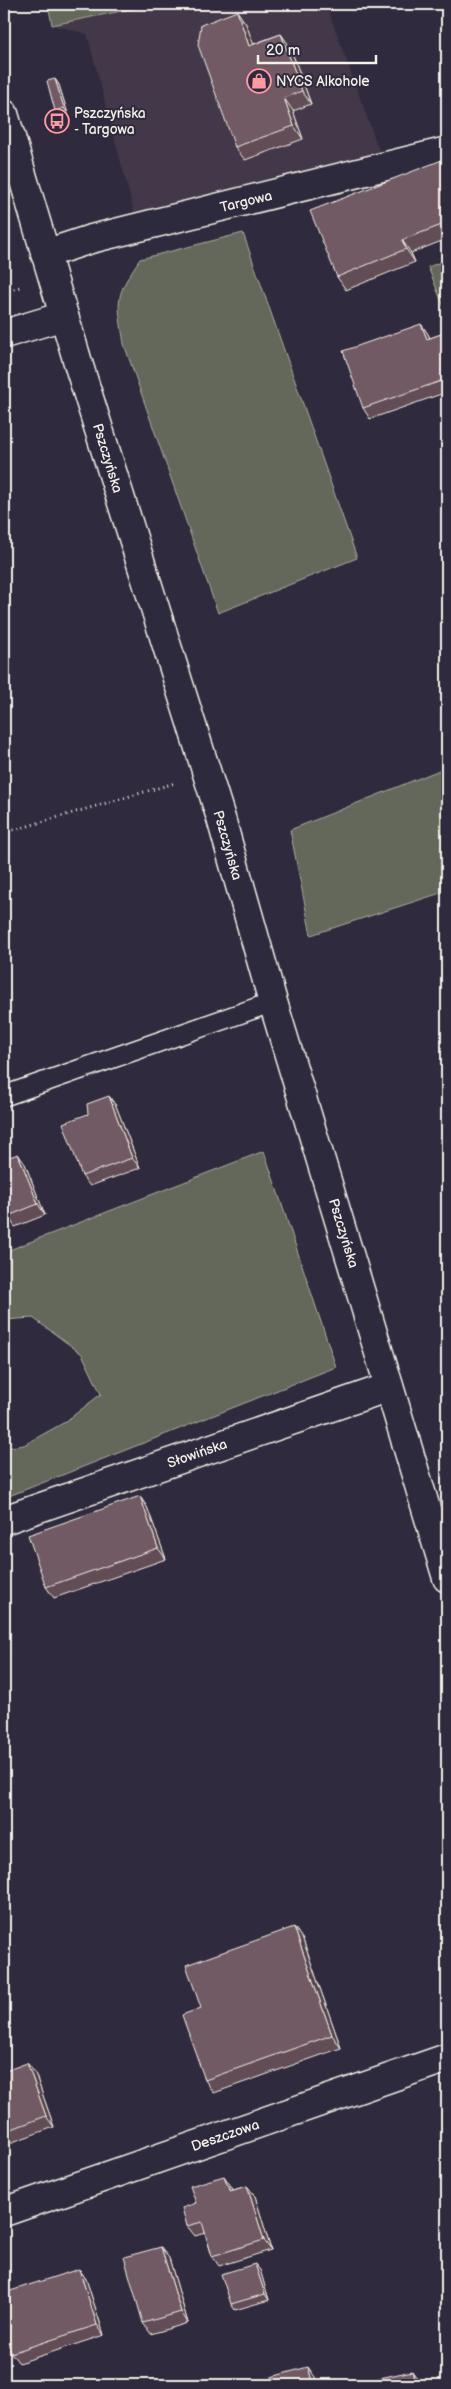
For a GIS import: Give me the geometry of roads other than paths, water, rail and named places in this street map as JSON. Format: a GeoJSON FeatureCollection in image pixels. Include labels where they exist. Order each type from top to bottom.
{"type":"FeatureCollection","features":[{"type":"Feature","properties":{"kind":"main road","name":"Pszczyńska"},"geometry":{"type":"LineString","coordinates":[[4,114],[64,316],[207,773],[273,1002],[447,1578]]}},
{"type":"Feature","properties":{"kind":"main road","name":"Targowa"},"geometry":{"type":"LineString","coordinates":[[45,254],[91,240],[447,151]]}},
{"type":"Feature","properties":{"kind":"main road"},"geometry":{"type":"LineString","coordinates":[[4,334],[64,316]]}},
{"type":"Feature","properties":{"kind":"main road","name":"Słowińska"},"geometry":{"type":"LineString","coordinates":[[4,1520],[389,1386]]}},
{"type":"Feature","properties":{"kind":"main road","name":"Deszczowa"},"geometry":{"type":"LineString","coordinates":[[4,2212],[447,2058]]}},
{"type":"Feature","properties":{"kind":"lane"},"geometry":{"type":"LineString","coordinates":[[4,1096],[273,1002]]}},
{"type":"Feature","properties":{"kind":"place","name":"NYCS Alkohole"},"geometry":{"type":"Point","coordinates":[259,81]}},
{"type":"Feature","properties":{"kind":"place","name":"Pszczyńska - Targowa"},"geometry":{"type":"Point","coordinates":[57,121]}}]}
